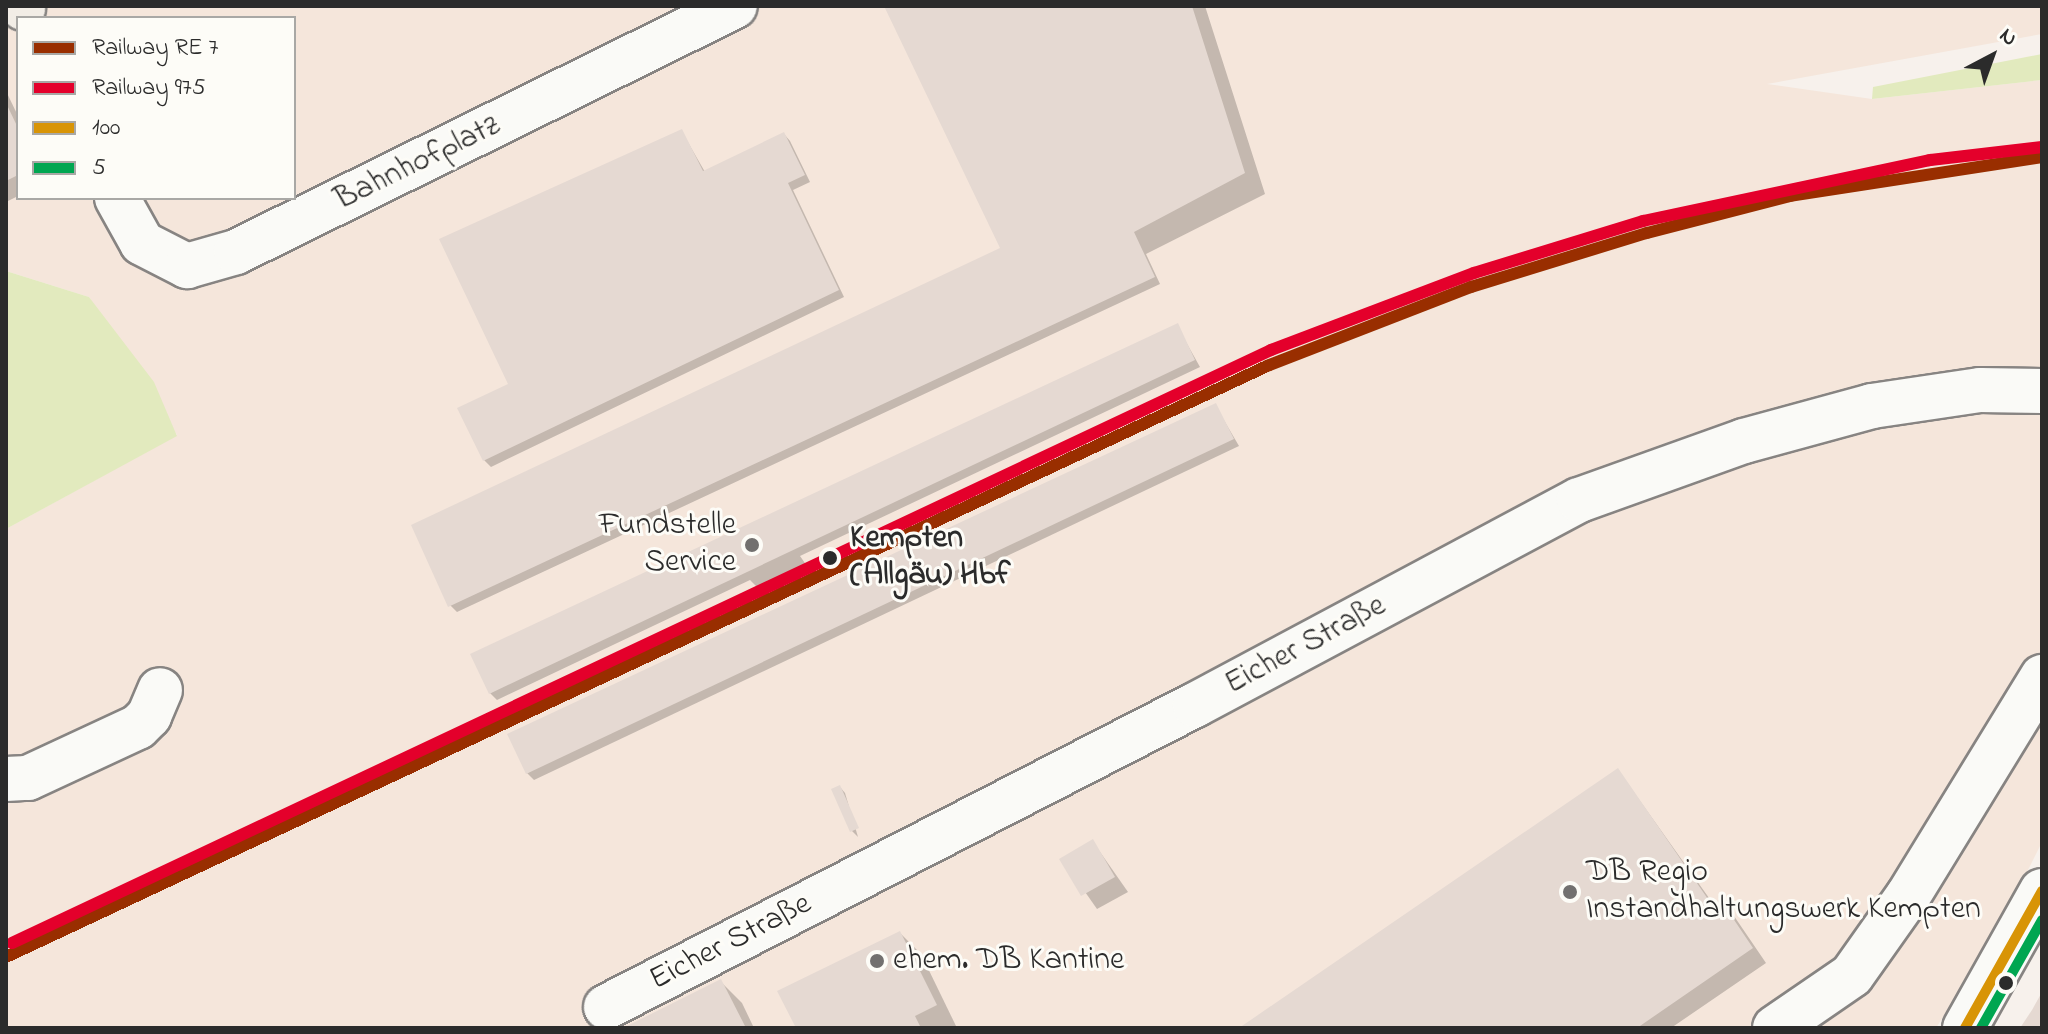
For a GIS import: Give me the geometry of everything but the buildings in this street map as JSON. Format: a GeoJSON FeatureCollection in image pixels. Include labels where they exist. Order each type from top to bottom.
{"type":"FeatureCollection","features":[{"type":"Feature","properties":{"kind":"street","name":"Bahnhofplatz"},"geometry":{"type":"LineString","coordinates":[[118,200],[142,243],[187,266],[236,252],[735,6]]}},
{"type":"Feature","properties":{"kind":"street","name":"Eicher Straße"},"geometry":{"type":"LineString","coordinates":[[606,1007],[1195,705],[1579,500],[1744,441],[1872,406],[1980,390],[2042,391]]}},
{"type":"Feature","properties":{"kind":"street"},"geometry":{"type":"LineString","coordinates":[[1775,1028],[1852,975],[1908,896],[2042,677]]}},
{"type":"Feature","properties":{"kind":"street"},"geometry":{"type":"LineString","coordinates":[[6,779],[28,778],[138,727],[149,716],[160,690]]}},
{"type":"Feature","properties":{"kind":"street"},"geometry":{"type":"LineString","coordinates":[[1965,1028],[2042,891]]}},
{"type":"Feature","properties":{"kind":"shaded area"},"geometry":{"type":"Polygon","coordinates":[[[6,6],[2042,6],[2042,34],[1767,84],[1872,99],[2042,80],[2042,842],[1996,934],[1936,1028],[6,1028],[6,529],[177,435],[89,297],[6,271],[6,6]]]}},
{"type":"Feature","properties":{"kind":"green space"},"geometry":{"type":"Polygon","coordinates":[[[2042,54],[2042,80],[1872,99],[1873,87],[2042,54]]]}},
{"type":"Feature","properties":{"kind":"green space"},"geometry":{"type":"Polygon","coordinates":[[[6,271],[89,297],[154,382],[177,436],[6,529],[6,271]]]}},
{"type":"Feature","properties":{"kind":"transit line"},"geometry":{"type":"LineString","coordinates":[[6,957],[1267,366],[1471,287],[1647,233],[1790,196],[2042,157]]}},
{"type":"Feature","properties":{"kind":"transit line","name":"100"},"geometry":{"type":"LineString","coordinates":[[1965,1028],[2042,891]]}},
{"type":"Feature","properties":{"kind":"transit line","name":"5"},"geometry":{"type":"LineString","coordinates":[[1981,1028],[2042,920]]}},
{"type":"Feature","properties":{"kind":"rail line","name":"975"},"geometry":{"type":"LineString","coordinates":[[12,943],[1271,350],[1474,273],[1643,221],[1930,160],[2042,147]]}},
{"type":"Feature","properties":{"kind":"place","name":"Fundstelle Service"},"geometry":{"type":"Point","coordinates":[752,545]}},
{"type":"Feature","properties":{"kind":"place","name":"Kempten (Allgäu) Hbf"},"geometry":{"type":"Point","coordinates":[830,558]}},
{"type":"Feature","properties":{"kind":"place","name":"DB Regio Instandhaltungswerk Kempten"},"geometry":{"type":"Point","coordinates":[1570,892]}},
{"type":"Feature","properties":{"kind":"place","name":"ehem. DB Kantine"},"geometry":{"type":"Point","coordinates":[877,961]}}]}
